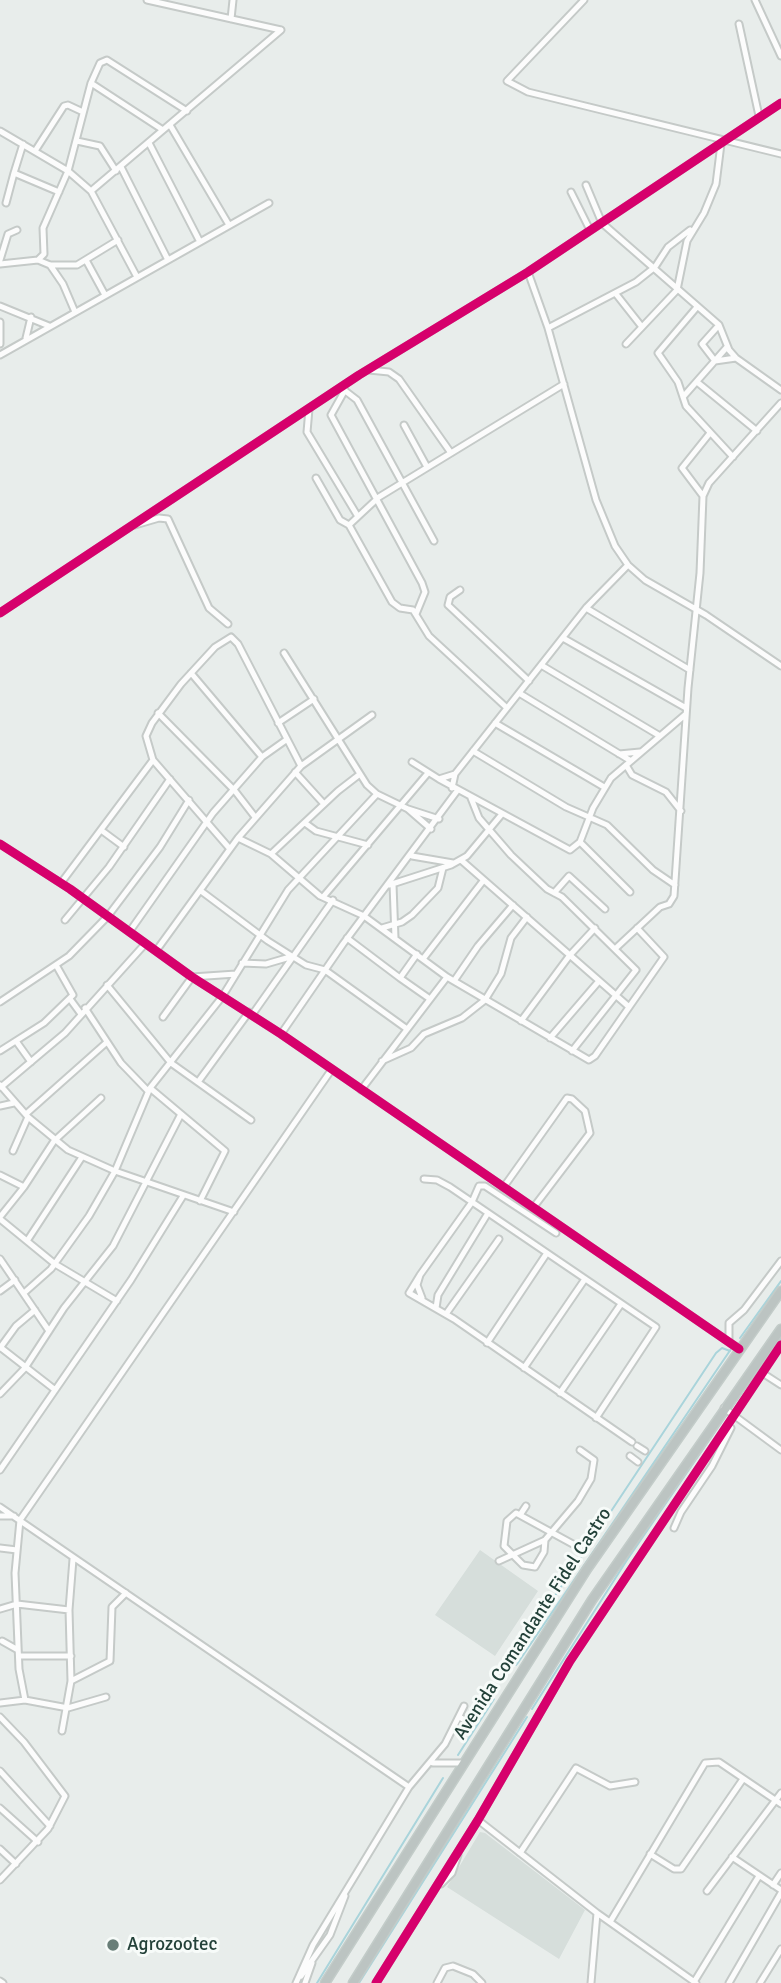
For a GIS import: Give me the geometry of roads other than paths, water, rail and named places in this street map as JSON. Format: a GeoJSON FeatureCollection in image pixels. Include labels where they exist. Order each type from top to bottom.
{"type":"FeatureCollection","features":[{"type":"Feature","properties":{"kind":"highway","name":"Avenida Comandante Fidel Castro"},"geometry":{"type":"LineString","coordinates":[[325,1983],[461,1763],[602,1547],[781,1291]]}},
{"type":"Feature","properties":{"kind":"highway","name":"Avenida Comandante Fidel Castro"},"geometry":{"type":"LineString","coordinates":[[353,1983],[592,1600],[724,1407],[781,1329]]}},
{"type":"Feature","properties":{"kind":"street"},"geometry":{"type":"LineString","coordinates":[[91,191],[281,30],[147,0]]}},
{"type":"Feature","properties":{"kind":"street"},"geometry":{"type":"LineString","coordinates":[[230,19],[233,0]]}},
{"type":"Feature","properties":{"kind":"street"},"geometry":{"type":"LineString","coordinates":[[584,0],[507,81],[528,92],[781,153]]}},
{"type":"Feature","properties":{"kind":"street"},"geometry":{"type":"LineString","coordinates":[[755,0],[781,56]]}},
{"type":"Feature","properties":{"kind":"street"},"geometry":{"type":"LineString","coordinates":[[739,24],[759,117]]}},
{"type":"Feature","properties":{"kind":"street"},"geometry":{"type":"LineString","coordinates":[[38,260],[44,254],[43,228],[68,171],[98,65],[107,60],[187,111]]}},
{"type":"Feature","properties":{"kind":"street"},"geometry":{"type":"LineString","coordinates":[[91,83],[163,130]]}},
{"type":"Feature","properties":{"kind":"street"},"geometry":{"type":"LineString","coordinates":[[0,613],[124,529],[343,389],[359,375],[528,272],[781,103]]}},
{"type":"Feature","properties":{"kind":"street"},"geometry":{"type":"LineString","coordinates":[[35,151],[66,105],[83,112]]}},
{"type":"Feature","properties":{"kind":"street"},"geometry":{"type":"LineString","coordinates":[[170,125],[229,225]]}},
{"type":"Feature","properties":{"kind":"street"},"geometry":{"type":"LineString","coordinates":[[0,131],[68,171],[91,191],[137,277]]}},
{"type":"Feature","properties":{"kind":"street"},"geometry":{"type":"LineString","coordinates":[[77,141],[100,146],[116,171]]}},
{"type":"Feature","properties":{"kind":"street"},"geometry":{"type":"LineString","coordinates":[[626,344],[677,290],[681,258],[716,184],[723,141]]}},
{"type":"Feature","properties":{"kind":"street"},"geometry":{"type":"LineString","coordinates":[[149,143],[200,242]]}},
{"type":"Feature","properties":{"kind":"street"},"geometry":{"type":"LineString","coordinates":[[6,203],[23,144]]}},
{"type":"Feature","properties":{"kind":"street"},"geometry":{"type":"LineString","coordinates":[[121,167],[168,260]]}},
{"type":"Feature","properties":{"kind":"street"},"geometry":{"type":"LineString","coordinates":[[15,173],[59,192]]}},
{"type":"Feature","properties":{"kind":"street"},"geometry":{"type":"LineString","coordinates":[[586,185],[602,223],[719,325],[727,347],[736,358],[781,390]]}},
{"type":"Feature","properties":{"kind":"street"},"geometry":{"type":"LineString","coordinates":[[571,191],[590,230]]}},
{"type":"Feature","properties":{"kind":"street"},"geometry":{"type":"LineString","coordinates":[[0,355],[269,203]]}},
{"type":"Feature","properties":{"kind":"street"},"geometry":{"type":"LineString","coordinates":[[548,328],[616,294],[654,267],[663,252],[693,228]]}},
{"type":"Feature","properties":{"kind":"street"},"geometry":{"type":"LineString","coordinates":[[17,230],[9,231],[0,262],[38,260],[50,265],[77,265],[86,262],[118,240]]}},
{"type":"Feature","properties":{"kind":"street"},"geometry":{"type":"LineString","coordinates":[[86,262],[105,295]]}},
{"type":"Feature","properties":{"kind":"street"},"geometry":{"type":"LineString","coordinates":[[50,265],[63,284],[75,312]]}},
{"type":"Feature","properties":{"kind":"street"},"geometry":{"type":"LineString","coordinates":[[528,272],[548,328],[603,521],[628,565],[654,586],[696,609],[781,666]]}},
{"type":"Feature","properties":{"kind":"street"},"geometry":{"type":"LineString","coordinates":[[616,294],[642,327]]}},
{"type":"Feature","properties":{"kind":"street"},"geometry":{"type":"LineString","coordinates":[[0,306],[31,317],[49,327]]}},
{"type":"Feature","properties":{"kind":"street"},"geometry":{"type":"LineString","coordinates":[[697,307],[658,351],[679,383],[687,406],[733,457]]}},
{"type":"Feature","properties":{"kind":"street"},"geometry":{"type":"LineString","coordinates":[[25,341],[31,317]]}},
{"type":"Feature","properties":{"kind":"street"},"geometry":{"type":"LineString","coordinates":[[0,322],[0,344]]}},
{"type":"Feature","properties":{"kind":"street"},"geometry":{"type":"LineString","coordinates":[[715,361],[702,342],[719,325]]}},
{"type":"Feature","properties":{"kind":"street"},"geometry":{"type":"LineString","coordinates":[[683,397],[727,347]]}},
{"type":"Feature","properties":{"kind":"street"},"geometry":{"type":"LineString","coordinates":[[715,361],[736,358]]}},
{"type":"Feature","properties":{"kind":"street"},"geometry":{"type":"LineString","coordinates":[[369,370],[389,372],[399,379],[451,453]]}},
{"type":"Feature","properties":{"kind":"street"},"geometry":{"type":"LineString","coordinates":[[697,382],[757,431]]}},
{"type":"Feature","properties":{"kind":"street"},"geometry":{"type":"LineString","coordinates":[[349,525],[357,515],[404,481],[564,384]]}},
{"type":"Feature","properties":{"kind":"street"},"geometry":{"type":"LineString","coordinates":[[343,389],[357,400],[404,481],[434,541]]}},
{"type":"Feature","properties":{"kind":"street"},"geometry":{"type":"LineString","coordinates":[[343,389],[331,415],[379,498],[424,588],[416,614]]}},
{"type":"Feature","properties":{"kind":"street"},"geometry":{"type":"LineString","coordinates":[[616,948],[660,907],[671,902],[675,886],[703,496],[709,483],[781,403]]}},
{"type":"Feature","properties":{"kind":"street"},"geometry":{"type":"LineString","coordinates":[[309,409],[307,432],[357,515]]}},
{"type":"Feature","properties":{"kind":"street"},"geometry":{"type":"LineString","coordinates":[[404,425],[428,467]]}},
{"type":"Feature","properties":{"kind":"street"},"geometry":{"type":"LineString","coordinates":[[703,496],[682,468],[710,433]]}},
{"type":"Feature","properties":{"kind":"street"},"geometry":{"type":"LineString","coordinates":[[316,478],[340,520],[349,525],[392,602],[416,614],[438,645],[507,708]]}},
{"type":"Feature","properties":{"kind":"street"},"geometry":{"type":"LineString","coordinates":[[124,529],[154,519],[167,519],[209,608],[228,624]]}},
{"type":"Feature","properties":{"kind":"street"},"geometry":{"type":"LineString","coordinates":[[439,779],[455,774],[586,608],[628,565]]}},
{"type":"Feature","properties":{"kind":"street"},"geometry":{"type":"LineString","coordinates":[[460,590],[450,597],[448,605],[529,681]]}},
{"type":"Feature","properties":{"kind":"street"},"geometry":{"type":"LineString","coordinates":[[586,608],[690,670]]}},
{"type":"Feature","properties":{"kind":"street"},"geometry":{"type":"LineString","coordinates":[[230,849],[153,760],[146,736],[159,713],[220,642],[233,637],[301,766]]}},
{"type":"Feature","properties":{"kind":"street"},"geometry":{"type":"LineString","coordinates":[[563,638],[686,711]]}},
{"type":"Feature","properties":{"kind":"street"},"geometry":{"type":"LineString","coordinates":[[284,653],[360,774],[377,794],[439,819]]}},
{"type":"Feature","properties":{"kind":"street"},"geometry":{"type":"LineString","coordinates":[[541,665],[660,736]]}},
{"type":"Feature","properties":{"kind":"street"},"geometry":{"type":"LineString","coordinates":[[191,673],[262,757]]}},
{"type":"Feature","properties":{"kind":"street"},"geometry":{"type":"LineString","coordinates":[[519,694],[619,754],[628,763],[632,775],[666,792],[681,811]]}},
{"type":"Feature","properties":{"kind":"street"},"geometry":{"type":"LineString","coordinates":[[278,723],[314,699]]}},
{"type":"Feature","properties":{"kind":"street"},"geometry":{"type":"LineString","coordinates":[[412,762],[471,799],[566,850],[572,849],[580,842],[604,787],[686,711]]}},
{"type":"Feature","properties":{"kind":"street"},"geometry":{"type":"LineString","coordinates":[[159,713],[235,791],[255,817]]}},
{"type":"Feature","properties":{"kind":"street"},"geometry":{"type":"LineString","coordinates":[[156,951],[238,838],[295,772],[338,737],[372,715]]}},
{"type":"Feature","properties":{"kind":"street"},"geometry":{"type":"LineString","coordinates":[[495,723],[604,787]]}},
{"type":"Feature","properties":{"kind":"street"},"geometry":{"type":"LineString","coordinates":[[130,931],[207,821],[262,757],[286,740]]}},
{"type":"Feature","properties":{"kind":"street"},"geometry":{"type":"LineString","coordinates":[[473,751],[588,819],[607,825],[653,870],[675,886]]}},
{"type":"Feature","properties":{"kind":"street"},"geometry":{"type":"LineString","coordinates":[[619,754],[642,752]]}},
{"type":"Feature","properties":{"kind":"street"},"geometry":{"type":"LineString","coordinates":[[61,883],[153,760]]}},
{"type":"Feature","properties":{"kind":"street"},"geometry":{"type":"LineString","coordinates":[[295,772],[324,804]]}},
{"type":"Feature","properties":{"kind":"street"},"geometry":{"type":"LineString","coordinates":[[323,897],[428,773]]}},
{"type":"Feature","properties":{"kind":"street"},"geometry":{"type":"LineString","coordinates":[[271,854],[360,774]]}},
{"type":"Feature","properties":{"kind":"street"},"geometry":{"type":"LineString","coordinates":[[281,1034],[347,938],[391,885],[439,819],[455,790],[455,774]]}},
{"type":"Feature","properties":{"kind":"street"},"geometry":{"type":"LineString","coordinates":[[65,919],[124,848],[170,779]]}},
{"type":"Feature","properties":{"kind":"street"},"geometry":{"type":"LineString","coordinates":[[24,1293],[55,1264],[115,1171],[149,1090],[222,997],[259,934],[298,877],[377,794]]}},
{"type":"Feature","properties":{"kind":"street"},"geometry":{"type":"LineString","coordinates":[[471,799],[476,814],[490,833],[595,928],[636,970],[572,1051]]}},
{"type":"Feature","properties":{"kind":"street"},"geometry":{"type":"LineString","coordinates":[[0,1002],[56,965],[108,916],[160,847],[190,800]]}},
{"type":"Feature","properties":{"kind":"street"},"geometry":{"type":"LineString","coordinates":[[408,808],[431,829]]}},
{"type":"Feature","properties":{"kind":"street"},"geometry":{"type":"LineString","coordinates":[[431,814],[444,811]]}},
{"type":"Feature","properties":{"kind":"street"},"geometry":{"type":"LineString","coordinates":[[391,885],[458,861],[490,833],[502,814]]}},
{"type":"Feature","properties":{"kind":"street"},"geometry":{"type":"LineString","coordinates":[[305,823],[316,831],[368,845]]}},
{"type":"Feature","properties":{"kind":"street"},"geometry":{"type":"LineString","coordinates":[[101,830],[124,848]]}},
{"type":"Feature","properties":{"kind":"street"},"geometry":{"type":"LineString","coordinates":[[238,838],[271,854],[323,897],[364,916],[447,977],[586,1059],[594,1058],[664,957],[637,928]]}},
{"type":"Feature","properties":{"kind":"street"},"geometry":{"type":"LineString","coordinates":[[580,842],[630,892]]}},
{"type":"Feature","properties":{"kind":"street"},"geometry":{"type":"LineString","coordinates":[[0,844],[83,898],[192,977],[281,1034],[739,1349]]}},
{"type":"Feature","properties":{"kind":"street"},"geometry":{"type":"LineString","coordinates":[[412,856],[458,861],[513,905],[628,1006]]}},
{"type":"Feature","properties":{"kind":"street"},"geometry":{"type":"LineString","coordinates":[[382,928],[408,919],[438,888],[443,868]]}},
{"type":"Feature","properties":{"kind":"street"},"geometry":{"type":"LineString","coordinates":[[554,893],[569,876],[605,909]]}},
{"type":"Feature","properties":{"kind":"street"},"geometry":{"type":"LineString","coordinates":[[423,959],[483,881]]}},
{"type":"Feature","properties":{"kind":"street"},"geometry":{"type":"LineString","coordinates":[[391,885],[395,938]]}},
{"type":"Feature","properties":{"kind":"street"},"geometry":{"type":"LineString","coordinates":[[201,891],[291,956],[306,965],[325,970],[407,1029]]}},
{"type":"Feature","properties":{"kind":"street"},"geometry":{"type":"LineString","coordinates":[[198,1082],[333,900]]}},
{"type":"Feature","properties":{"kind":"street"},"geometry":{"type":"LineString","coordinates":[[454,981],[483,940],[513,905]]}},
{"type":"Feature","properties":{"kind":"street"},"geometry":{"type":"LineString","coordinates":[[382,1061],[411,1048],[424,1034],[462,1018],[485,1000],[501,974],[510,940],[527,917]]}},
{"type":"Feature","properties":{"kind":"street"},"geometry":{"type":"LineString","coordinates":[[521,1021],[569,955],[595,928]]}},
{"type":"Feature","properties":{"kind":"street"},"geometry":{"type":"LineString","coordinates":[[347,938],[430,999]]}},
{"type":"Feature","properties":{"kind":"street"},"geometry":{"type":"LineString","coordinates":[[145,944],[81,1014],[31,1062],[1,1086],[54,1140],[82,1157],[147,1183],[233,1212]]}},
{"type":"Feature","properties":{"kind":"street"},"geometry":{"type":"LineString","coordinates":[[400,978],[417,954]]}},
{"type":"Feature","properties":{"kind":"street"},"geometry":{"type":"LineString","coordinates":[[242,963],[266,964],[291,956]]}},
{"type":"Feature","properties":{"kind":"street"},"geometry":{"type":"LineString","coordinates":[[0,1051],[74,993],[56,965]]}},
{"type":"Feature","properties":{"kind":"street"},"geometry":{"type":"LineString","coordinates":[[192,977],[236,974]]}},
{"type":"Feature","properties":{"kind":"street"},"geometry":{"type":"LineString","coordinates":[[163,1017],[192,977]]}},
{"type":"Feature","properties":{"kind":"street"},"geometry":{"type":"LineString","coordinates":[[361,1090],[447,977]]}},
{"type":"Feature","properties":{"kind":"street"},"geometry":{"type":"LineString","coordinates":[[550,1038],[599,981]]}},
{"type":"Feature","properties":{"kind":"street"},"geometry":{"type":"LineString","coordinates":[[107,985],[171,1063],[251,1120]]}},
{"type":"Feature","properties":{"kind":"street"},"geometry":{"type":"LineString","coordinates":[[0,994],[10,996]]}},
{"type":"Feature","properties":{"kind":"street"},"geometry":{"type":"LineString","coordinates":[[69,999],[81,1014]]}},
{"type":"Feature","properties":{"kind":"street"},"geometry":{"type":"LineString","coordinates":[[85,1008],[107,1042],[149,1090],[225,1151],[200,1202]]}},
{"type":"Feature","properties":{"kind":"street"},"geometry":{"type":"LineString","coordinates":[[16,1041],[31,1062]]}},
{"type":"Feature","properties":{"kind":"street"},"geometry":{"type":"LineString","coordinates":[[13,1151],[27,1115],[107,1042]]}},
{"type":"Feature","properties":{"kind":"street"},"geometry":{"type":"LineString","coordinates":[[25,1700],[17,1638],[17,1518],[332,1069]]}},
{"type":"Feature","properties":{"kind":"street"},"geometry":{"type":"LineString","coordinates":[[101,1098],[54,1140],[0,1218],[55,1264],[117,1301]]}},
{"type":"Feature","properties":{"kind":"street"},"geometry":{"type":"LineString","coordinates":[[503,1188],[567,1098],[572,1099],[585,1111],[590,1133],[533,1208]]}},
{"type":"Feature","properties":{"kind":"street"},"geometry":{"type":"LineString","coordinates":[[0,1106],[15,1103]]}},
{"type":"Feature","properties":{"kind":"street"},"geometry":{"type":"LineString","coordinates":[[0,1394],[25,1368],[118,1238],[181,1115]]}},
{"type":"Feature","properties":{"kind":"street"},"geometry":{"type":"LineString","coordinates":[[27,1241],[82,1157]]}},
{"type":"Feature","properties":{"kind":"street"},"geometry":{"type":"LineString","coordinates":[[0,1175],[24,1187]]}},
{"type":"Feature","properties":{"kind":"street"},"geometry":{"type":"LineString","coordinates":[[424,1179],[443,1183],[656,1327],[596,1418]]}},
{"type":"Feature","properties":{"kind":"street"},"geometry":{"type":"LineString","coordinates":[[556,1233],[485,1186],[477,1188],[472,1202],[409,1293],[446,1314],[645,1451]]}},
{"type":"Feature","properties":{"kind":"street"},"geometry":{"type":"LineString","coordinates":[[0,1470],[117,1301],[175,1213],[183,1196]]}},
{"type":"Feature","properties":{"kind":"street"},"geometry":{"type":"LineString","coordinates":[[436,1308],[438,1295],[488,1213]]}},
{"type":"Feature","properties":{"kind":"street"},"geometry":{"type":"LineString","coordinates":[[446,1314],[499,1239]]}},
{"type":"Feature","properties":{"kind":"street"},"geometry":{"type":"LineString","coordinates":[[487,1343],[547,1253]]}},
{"type":"Feature","properties":{"kind":"street"},"geometry":{"type":"LineString","coordinates":[[0,1259],[49,1331]]}},
{"type":"Feature","properties":{"kind":"street"},"geometry":{"type":"LineString","coordinates":[[729,1342],[729,1323],[744,1310],[781,1261]]}},
{"type":"Feature","properties":{"kind":"street"},"geometry":{"type":"LineString","coordinates":[[524,1368],[585,1279]]}},
{"type":"Feature","properties":{"kind":"street"},"geometry":{"type":"LineString","coordinates":[[0,1291],[15,1280]]}},
{"type":"Feature","properties":{"kind":"street"},"geometry":{"type":"LineString","coordinates":[[561,1393],[621,1304]]}},
{"type":"Feature","properties":{"kind":"street"},"geometry":{"type":"LineString","coordinates":[[35,1310],[16,1325],[0,1348],[54,1389]]}},
{"type":"Feature","properties":{"kind":"street"},"geometry":{"type":"LineString","coordinates":[[376,1983],[478,1820],[565,1669],[673,1507],[699,1476],[712,1466],[736,1416],[781,1345]]}},
{"type":"Feature","properties":{"kind":"street"},"geometry":{"type":"LineString","coordinates":[[764,1374],[781,1385]]}},
{"type":"Feature","properties":{"kind":"street"},"geometry":{"type":"LineString","coordinates":[[724,1407],[781,1450]]}},
{"type":"Feature","properties":{"kind":"street"},"geometry":{"type":"LineString","coordinates":[[499,1561],[545,1540],[578,1501],[591,1479],[594,1460],[580,1450]]}},
{"type":"Feature","properties":{"kind":"street"},"geometry":{"type":"LineString","coordinates":[[630,1456],[639,1462]]}},
{"type":"Feature","properties":{"kind":"street"},"geometry":{"type":"LineString","coordinates":[[674,1528],[699,1476]]}},
{"type":"Feature","properties":{"kind":"street"},"geometry":{"type":"LineString","coordinates":[[673,1507],[688,1502]]}},
{"type":"Feature","properties":{"kind":"street"},"geometry":{"type":"LineString","coordinates":[[520,1515],[526,1506]]}},
{"type":"Feature","properties":{"kind":"street"},"geometry":{"type":"LineString","coordinates":[[0,1507],[410,1787]]}},
{"type":"Feature","properties":{"kind":"street"},"geometry":{"type":"LineString","coordinates":[[545,1540],[544,1552],[536,1567],[523,1564],[504,1546],[507,1521],[516,1513],[580,1548]]}},
{"type":"Feature","properties":{"kind":"street"},"geometry":{"type":"LineString","coordinates":[[0,1516],[17,1518]]}},
{"type":"Feature","properties":{"kind":"street"},"geometry":{"type":"LineString","coordinates":[[0,1548],[17,1550]]}},
{"type":"Feature","properties":{"kind":"street"},"geometry":{"type":"LineString","coordinates":[[62,1731],[71,1681],[69,1610],[73,1559]]}},
{"type":"Feature","properties":{"kind":"street"},"geometry":{"type":"LineString","coordinates":[[71,1681],[110,1661],[112,1607],[126,1593]]}},
{"type":"Feature","properties":{"kind":"street"},"geometry":{"type":"LineString","coordinates":[[0,1609],[17,1604],[69,1610]]}},
{"type":"Feature","properties":{"kind":"street"},"geometry":{"type":"LineString","coordinates":[[1,1641],[17,1638]]}},
{"type":"Feature","properties":{"kind":"street"},"geometry":{"type":"LineString","coordinates":[[1,1641],[18,1653],[71,1656]]}},
{"type":"Feature","properties":{"kind":"street"},"geometry":{"type":"LineString","coordinates":[[0,1703],[25,1700],[68,1708],[106,1697]]}},
{"type":"Feature","properties":{"kind":"street"},"geometry":{"type":"LineString","coordinates":[[296,1982],[313,1945],[348,1887],[410,1787],[433,1763],[461,1718],[464,1706]]}},
{"type":"Feature","properties":{"kind":"street"},"geometry":{"type":"LineString","coordinates":[[524,1709],[539,1718]]}},
{"type":"Feature","properties":{"kind":"street"},"geometry":{"type":"LineString","coordinates":[[461,1718],[467,1721],[476,1715]]}},
{"type":"Feature","properties":{"kind":"street"},"geometry":{"type":"LineString","coordinates":[[0,1717],[64,1793],[50,1826],[0,1880]]}},
{"type":"Feature","properties":{"kind":"street"},"geometry":{"type":"LineString","coordinates":[[610,1922],[705,1763],[719,1762],[778,1802]]}},
{"type":"Feature","properties":{"kind":"street"},"geometry":{"type":"LineString","coordinates":[[433,1763],[461,1763]]}},
{"type":"Feature","properties":{"kind":"street"},"geometry":{"type":"LineString","coordinates":[[520,1853],[576,1768],[610,1786],[635,1782]]}},
{"type":"Feature","properties":{"kind":"street"},"geometry":{"type":"LineString","coordinates":[[0,1771],[50,1826]]}},
{"type":"Feature","properties":{"kind":"street"},"geometry":{"type":"LineString","coordinates":[[650,1854],[674,1869],[681,1869],[743,1779]]}},
{"type":"Feature","properties":{"kind":"street"},"geometry":{"type":"LineString","coordinates":[[707,1891],[778,1802],[781,1793]]}},
{"type":"Feature","properties":{"kind":"street"},"geometry":{"type":"LineString","coordinates":[[0,1808],[38,1842]]}},
{"type":"Feature","properties":{"kind":"street"},"geometry":{"type":"LineString","coordinates":[[478,1820],[597,1913],[695,1982],[759,1876]]}},
{"type":"Feature","properties":{"kind":"street"},"geometry":{"type":"LineString","coordinates":[[0,1849],[16,1864]]}},
{"type":"Feature","properties":{"kind":"street"},"geometry":{"type":"LineString","coordinates":[[729,1983],[781,1892],[732,1857]]}},
{"type":"Feature","properties":{"kind":"street"},"geometry":{"type":"LineString","coordinates":[[773,1885],[781,1873]]}},
{"type":"Feature","properties":{"kind":"street"},"geometry":{"type":"LineString","coordinates":[[296,1982],[330,1935],[348,1887]]}},
{"type":"Feature","properties":{"kind":"street"},"geometry":{"type":"LineString","coordinates":[[591,1983],[597,1913]]}},
{"type":"Feature","properties":{"kind":"street"},"geometry":{"type":"LineString","coordinates":[[760,1983],[781,1949]]}},
{"type":"Feature","properties":{"kind":"street"},"geometry":{"type":"LineString","coordinates":[[305,1983],[313,1961]]}},
{"type":"Feature","properties":{"kind":"street"},"geometry":{"type":"LineString","coordinates":[[437,1983],[445,1968],[453,1966],[473,1974],[482,1983]]}},
{"type":"Feature","properties":{"kind":"waterway"},"geometry":{"type":"LineString","coordinates":[[740,1338],[781,1281]]}},
{"type":"Feature","properties":{"kind":"waterway"},"geometry":{"type":"LineString","coordinates":[[731,1408],[781,1338]]}},
{"type":"Feature","properties":{"kind":"waterway"},"geometry":{"type":"LineString","coordinates":[[516,1665],[517,1653],[716,1353],[722,1348],[730,1351]]}},
{"type":"Feature","properties":{"kind":"waterway"},"geometry":{"type":"LineString","coordinates":[[517,1664],[731,1349]]}},
{"type":"Feature","properties":{"kind":"waterway"},"geometry":{"type":"LineString","coordinates":[[532,1709],[627,1560],[727,1414]]}},
{"type":"Feature","properties":{"kind":"waterway"},"geometry":{"type":"LineString","coordinates":[[458,1755],[494,1699]]}},
{"type":"Feature","properties":{"kind":"waterway"},"geometry":{"type":"LineString","coordinates":[[359,1983],[527,1717]]}},
{"type":"Feature","properties":{"kind":"waterway"},"geometry":{"type":"LineString","coordinates":[[317,1983],[443,1778]]}},
{"type":"Feature","properties":{"kind":"place","name":"Agrozootec"},"geometry":{"type":"Point","coordinates":[113,1945]}}]}
